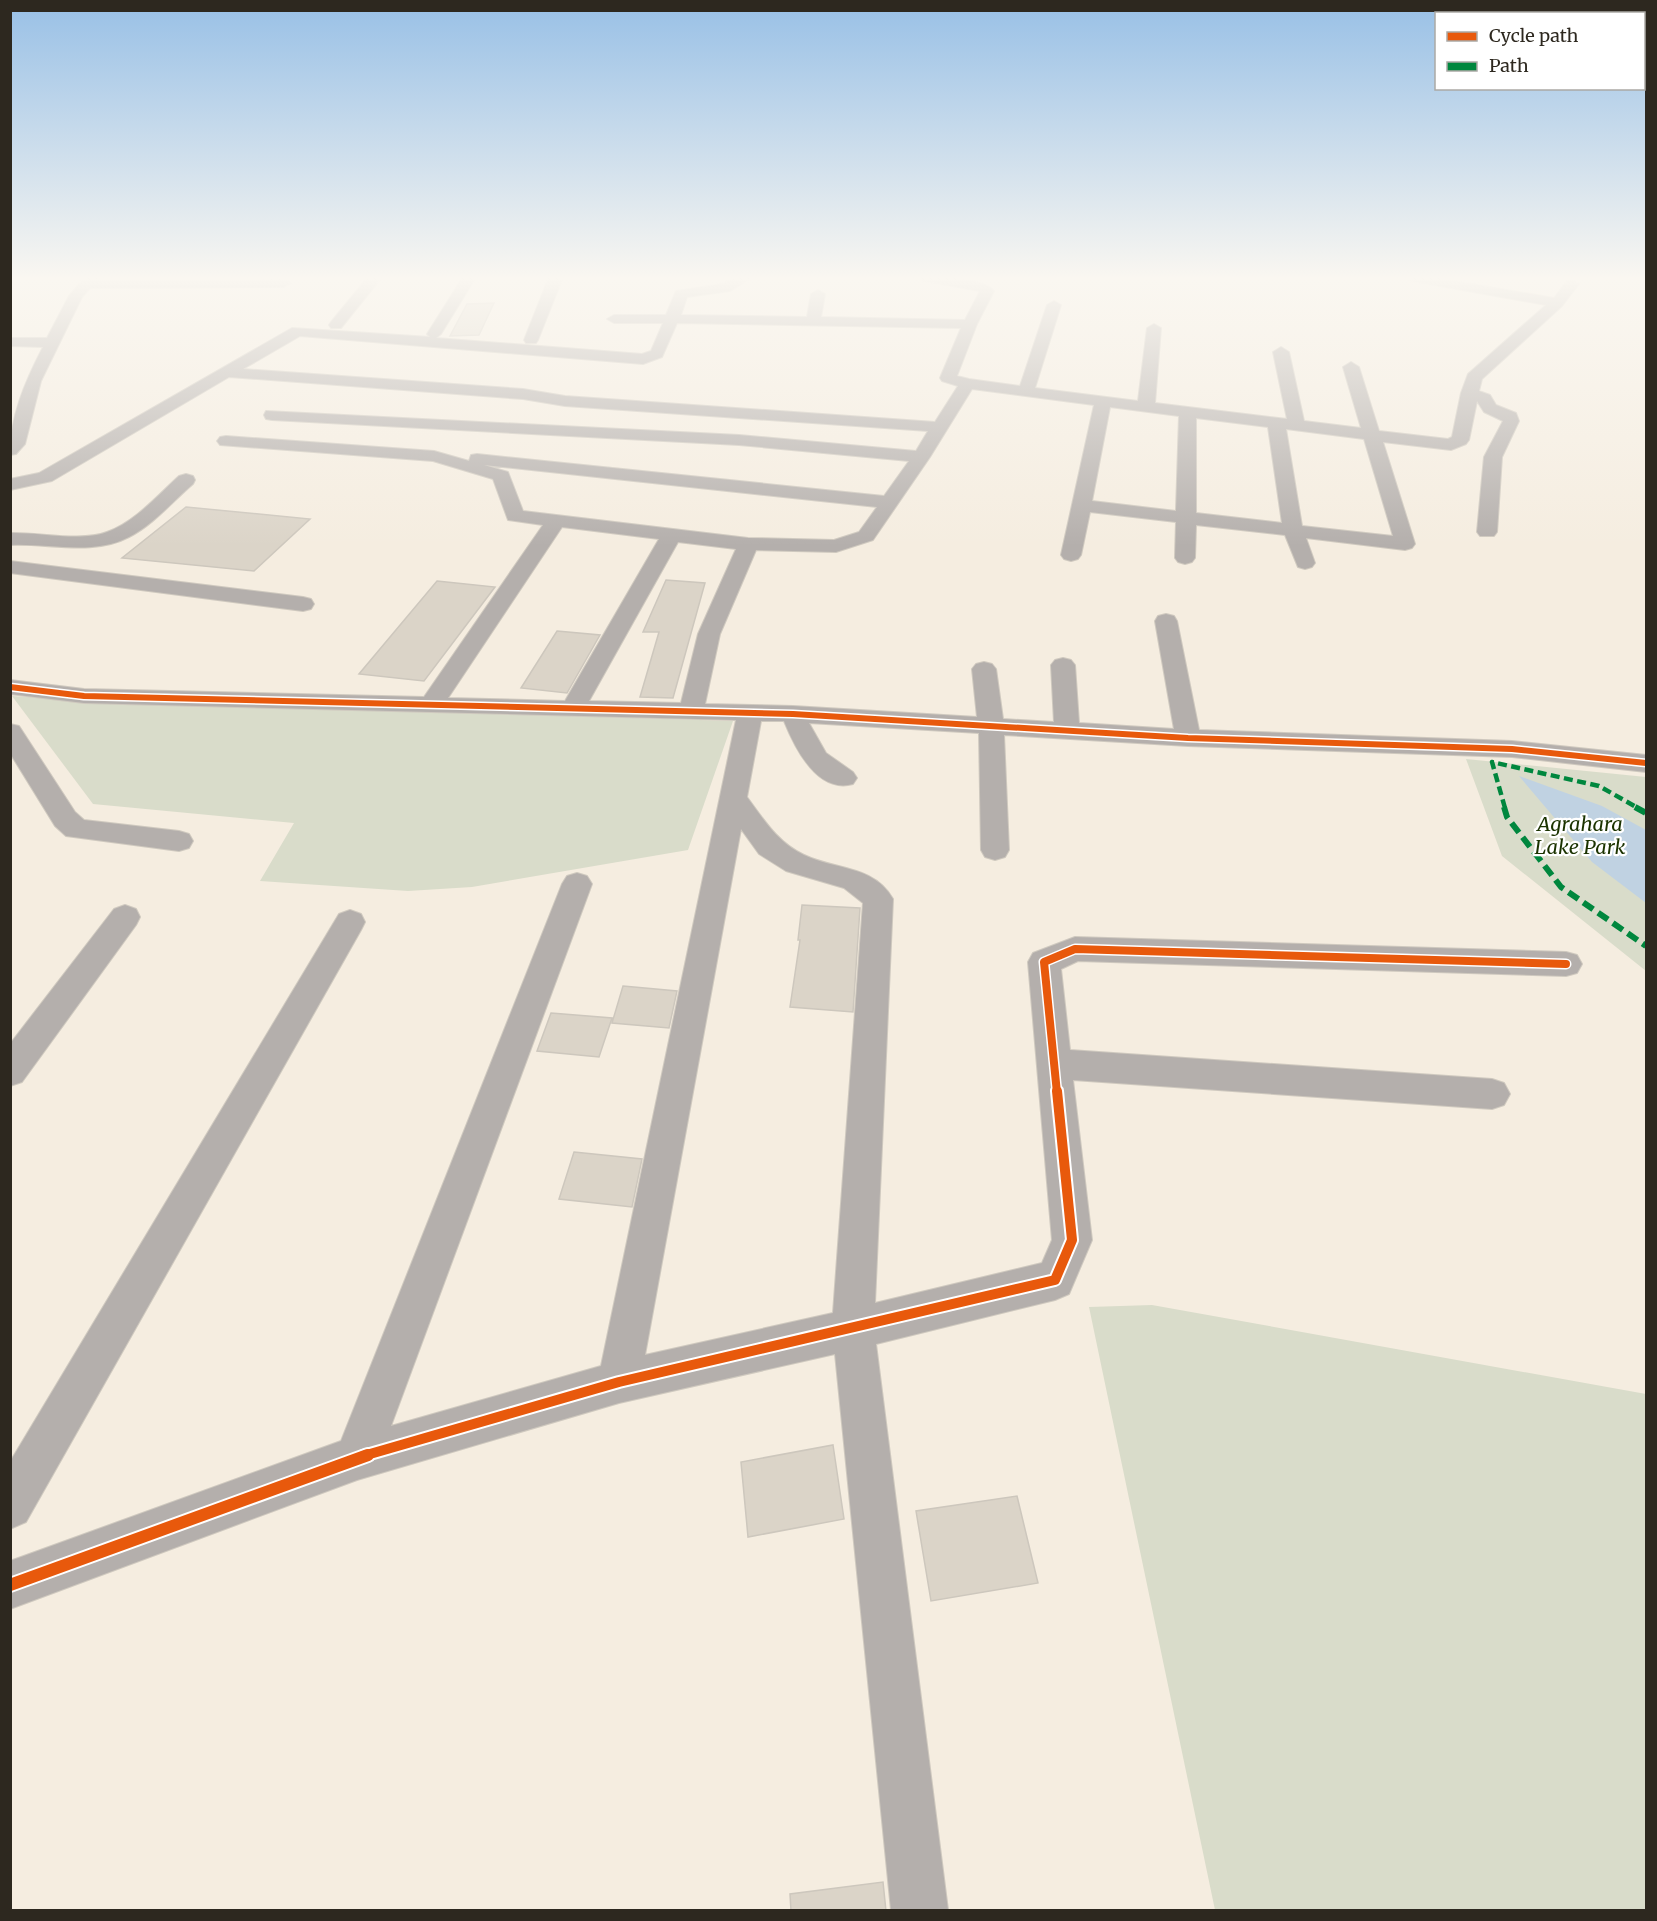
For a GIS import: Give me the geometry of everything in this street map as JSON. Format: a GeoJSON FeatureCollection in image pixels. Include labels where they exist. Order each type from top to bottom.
{"type":"FeatureCollection","features":[{"type":"Feature","properties":{"kind":"street"},"geometry":{"type":"LineString","coordinates":[[10,450],[16,444],[40,367]]}},
{"type":"Feature","properties":{"kind":"street"},"geometry":{"type":"LineString","coordinates":[[10,485],[45,477],[235,367]]}},
{"type":"Feature","properties":{"kind":"street"},"geometry":{"type":"LineString","coordinates":[[953,367],[948,378],[967,384],[1451,445],[1460,440],[1472,380],[1484,367]]}},
{"type":"Feature","properties":{"kind":"street"},"geometry":{"type":"LineString","coordinates":[[1026,391],[1034,367]]}},
{"type":"Feature","properties":{"kind":"street"},"geometry":{"type":"LineString","coordinates":[[1146,406],[1150,367]]}},
{"type":"Feature","properties":{"kind":"street"},"geometry":{"type":"LineString","coordinates":[[1284,367],[1296,424]]}},
{"type":"Feature","properties":{"kind":"street"},"geometry":{"type":"LineString","coordinates":[[1081,505],[1404,544],[1351,367]]}},
{"type":"Feature","properties":{"kind":"street"},"geometry":{"type":"LineString","coordinates":[[226,372],[523,394],[564,401],[938,427]]}},
{"type":"Feature","properties":{"kind":"street"},"geometry":{"type":"LineString","coordinates":[[19,380],[36,375]]}},
{"type":"Feature","properties":{"kind":"street"},"geometry":{"type":"LineString","coordinates":[[434,456],[501,476],[515,516],[748,544],[836,546],[866,536],[921,457],[967,384]]}},
{"type":"Feature","properties":{"kind":"street"},"geometry":{"type":"LineString","coordinates":[[1469,393],[1484,398],[1490,408],[1510,417],[1511,421],[1493,457],[1487,532]]}},
{"type":"Feature","properties":{"kind":"street"},"geometry":{"type":"LineString","coordinates":[[1071,555],[1102,400]]}},
{"type":"Feature","properties":{"kind":"street"},"geometry":{"type":"LineString","coordinates":[[1185,558],[1188,411]]}},
{"type":"Feature","properties":{"kind":"street"},"geometry":{"type":"LineString","coordinates":[[272,415],[739,440],[921,457]]}},
{"type":"Feature","properties":{"kind":"street"},"geometry":{"type":"LineString","coordinates":[[1276,422],[1293,531],[1305,563]]}},
{"type":"Feature","properties":{"kind":"street"},"geometry":{"type":"LineString","coordinates":[[226,441],[551,465],[888,502]]}},
{"type":"Feature","properties":{"kind":"street"},"geometry":{"type":"LineString","coordinates":[[10,539],[92,540],[111,538],[126,531],[186,480]]}},
{"type":"Feature","properties":{"kind":"street"},"geometry":{"type":"LineString","coordinates":[[431,705],[556,521]]}},
{"type":"Feature","properties":{"kind":"street"},"geometry":{"type":"LineString","coordinates":[[572,709],[672,534]]}},
{"type":"Feature","properties":{"kind":"street"},"geometry":{"type":"LineString","coordinates":[[691,712],[709,634],[748,544]]}},
{"type":"Feature","properties":{"kind":"street"},"geometry":{"type":"LineString","coordinates":[[10,567],[303,603]]}},
{"type":"Feature","properties":{"kind":"street"},"geometry":{"type":"LineString","coordinates":[[1166,621],[1188,738]]}},
{"type":"Feature","properties":{"kind":"street"},"geometry":{"type":"LineString","coordinates":[[1063,665],[1067,730]]}},
{"type":"Feature","properties":{"kind":"street"},"geometry":{"type":"LineString","coordinates":[[984,669],[991,726],[995,850]]}},
{"type":"Feature","properties":{"kind":"street"},"geometry":{"type":"LineString","coordinates":[[10,687],[84,696],[793,714],[1188,738],[1512,749],[1647,764]]}},
{"type":"Feature","properties":{"kind":"street"},"geometry":{"type":"LineString","coordinates":[[619,1382],[750,713]]}},
{"type":"Feature","properties":{"kind":"street"},"geometry":{"type":"LineString","coordinates":[[793,714],[810,754],[824,768],[844,778]]}},
{"type":"Feature","properties":{"kind":"street"},"geometry":{"type":"LineString","coordinates":[[10,732],[65,819],[76,829],[178,841]]}},
{"type":"Feature","properties":{"kind":"street"},"geometry":{"type":"LineString","coordinates":[[733,797],[769,847],[796,864],[854,880],[878,898],[853,1329],[920,1911]]}},
{"type":"Feature","properties":{"kind":"street"},"geometry":{"type":"LineString","coordinates":[[357,1458],[577,885]]}},
{"type":"Feature","properties":{"kind":"street"},"geometry":{"type":"LineString","coordinates":[[10,1071],[125,917]]}},
{"type":"Feature","properties":{"kind":"street"},"geometry":{"type":"LineString","coordinates":[[10,1506],[350,922]]}},
{"type":"Feature","properties":{"kind":"street"},"geometry":{"type":"LineString","coordinates":[[10,1585],[357,1458],[619,1382],[1055,1280],[1072,1240],[1044,962],[1074,949],[1566,964]]}},
{"type":"Feature","properties":{"kind":"street"},"geometry":{"type":"LineString","coordinates":[[1054,1064],[1492,1094]]}},
{"type":"Feature","properties":{"kind":"green space"},"geometry":{"type":"Polygon","coordinates":[[[12,696],[126,703],[733,721],[688,850],[472,887],[408,891],[260,881],[294,823],[93,804],[12,696]]]}},
{"type":"Feature","properties":{"kind":"green space","name":"Agrahara Lake Park"},"geometry":{"type":"Polygon","coordinates":[[[1466,759],[1646,777],[1646,971],[1502,856],[1466,759]]]}},
{"type":"Feature","properties":{"kind":"green space"},"geometry":{"type":"Polygon","coordinates":[[[1152,1305],[1646,1394],[1646,1910],[1215,1910],[1089,1307],[1152,1305]]]}},
{"type":"Feature","properties":{"kind":"water"},"geometry":{"type":"Polygon","coordinates":[[[1519,776],[1602,806],[1646,830],[1646,903],[1592,862],[1519,776]]]}},
{"type":"Feature","properties":{"kind":"building"},"geometry":{"type":"Polygon","coordinates":[[[186,507],[310,519],[254,571],[122,558],[186,507]]]}},
{"type":"Feature","properties":{"kind":"building"},"geometry":{"type":"Polygon","coordinates":[[[666,580],[705,583],[673,698],[640,697],[659,632],[643,632],[666,580]]]}},
{"type":"Feature","properties":{"kind":"building"},"geometry":{"type":"Polygon","coordinates":[[[437,581],[495,587],[424,681],[359,674],[437,581]]]}},
{"type":"Feature","properties":{"kind":"building"},"geometry":{"type":"Polygon","coordinates":[[[557,631],[600,635],[567,693],[521,688],[557,631]]]}},
{"type":"Feature","properties":{"kind":"building"},"geometry":{"type":"Polygon","coordinates":[[[802,905],[860,908],[853,1012],[790,1007],[800,940],[798,940],[802,905]]]}},
{"type":"Feature","properties":{"kind":"building"},"geometry":{"type":"Polygon","coordinates":[[[623,986],[677,991],[669,1028],[612,1023],[623,986]]]}},
{"type":"Feature","properties":{"kind":"building"},"geometry":{"type":"Polygon","coordinates":[[[551,1013],[612,1018],[599,1057],[537,1051],[551,1013]]]}},
{"type":"Feature","properties":{"kind":"building"},"geometry":{"type":"Polygon","coordinates":[[[574,1152],[642,1159],[632,1207],[559,1199],[574,1152]]]}},
{"type":"Feature","properties":{"kind":"building"},"geometry":{"type":"Polygon","coordinates":[[[833,1445],[844,1519],[748,1537],[741,1462],[833,1445]]]}},
{"type":"Feature","properties":{"kind":"building"},"geometry":{"type":"Polygon","coordinates":[[[1017,1496],[1038,1583],[931,1601],[916,1511],[1017,1496]]]}},
{"type":"Feature","properties":{"kind":"building"},"geometry":{"type":"Polygon","coordinates":[[[883,1882],[886,1911],[791,1911],[790,1894],[883,1882]]]}},
{"type":"Feature","properties":{"kind":"marked path"},"geometry":{"type":"LineString","coordinates":[[1646,813],[1599,786],[1492,762],[1507,817],[1561,887],[1646,946]]}},
{"type":"Feature","properties":{"kind":"cycle path"},"geometry":{"type":"LineString","coordinates":[[10,687],[84,696],[793,714],[1188,738],[1512,749],[1646,763]]}},
{"type":"Feature","properties":{"kind":"cycle path"},"geometry":{"type":"LineString","coordinates":[[10,1585],[357,1458],[619,1382],[1055,1280],[1072,1240],[1044,962],[1075,949],[1566,964]]}}]}
